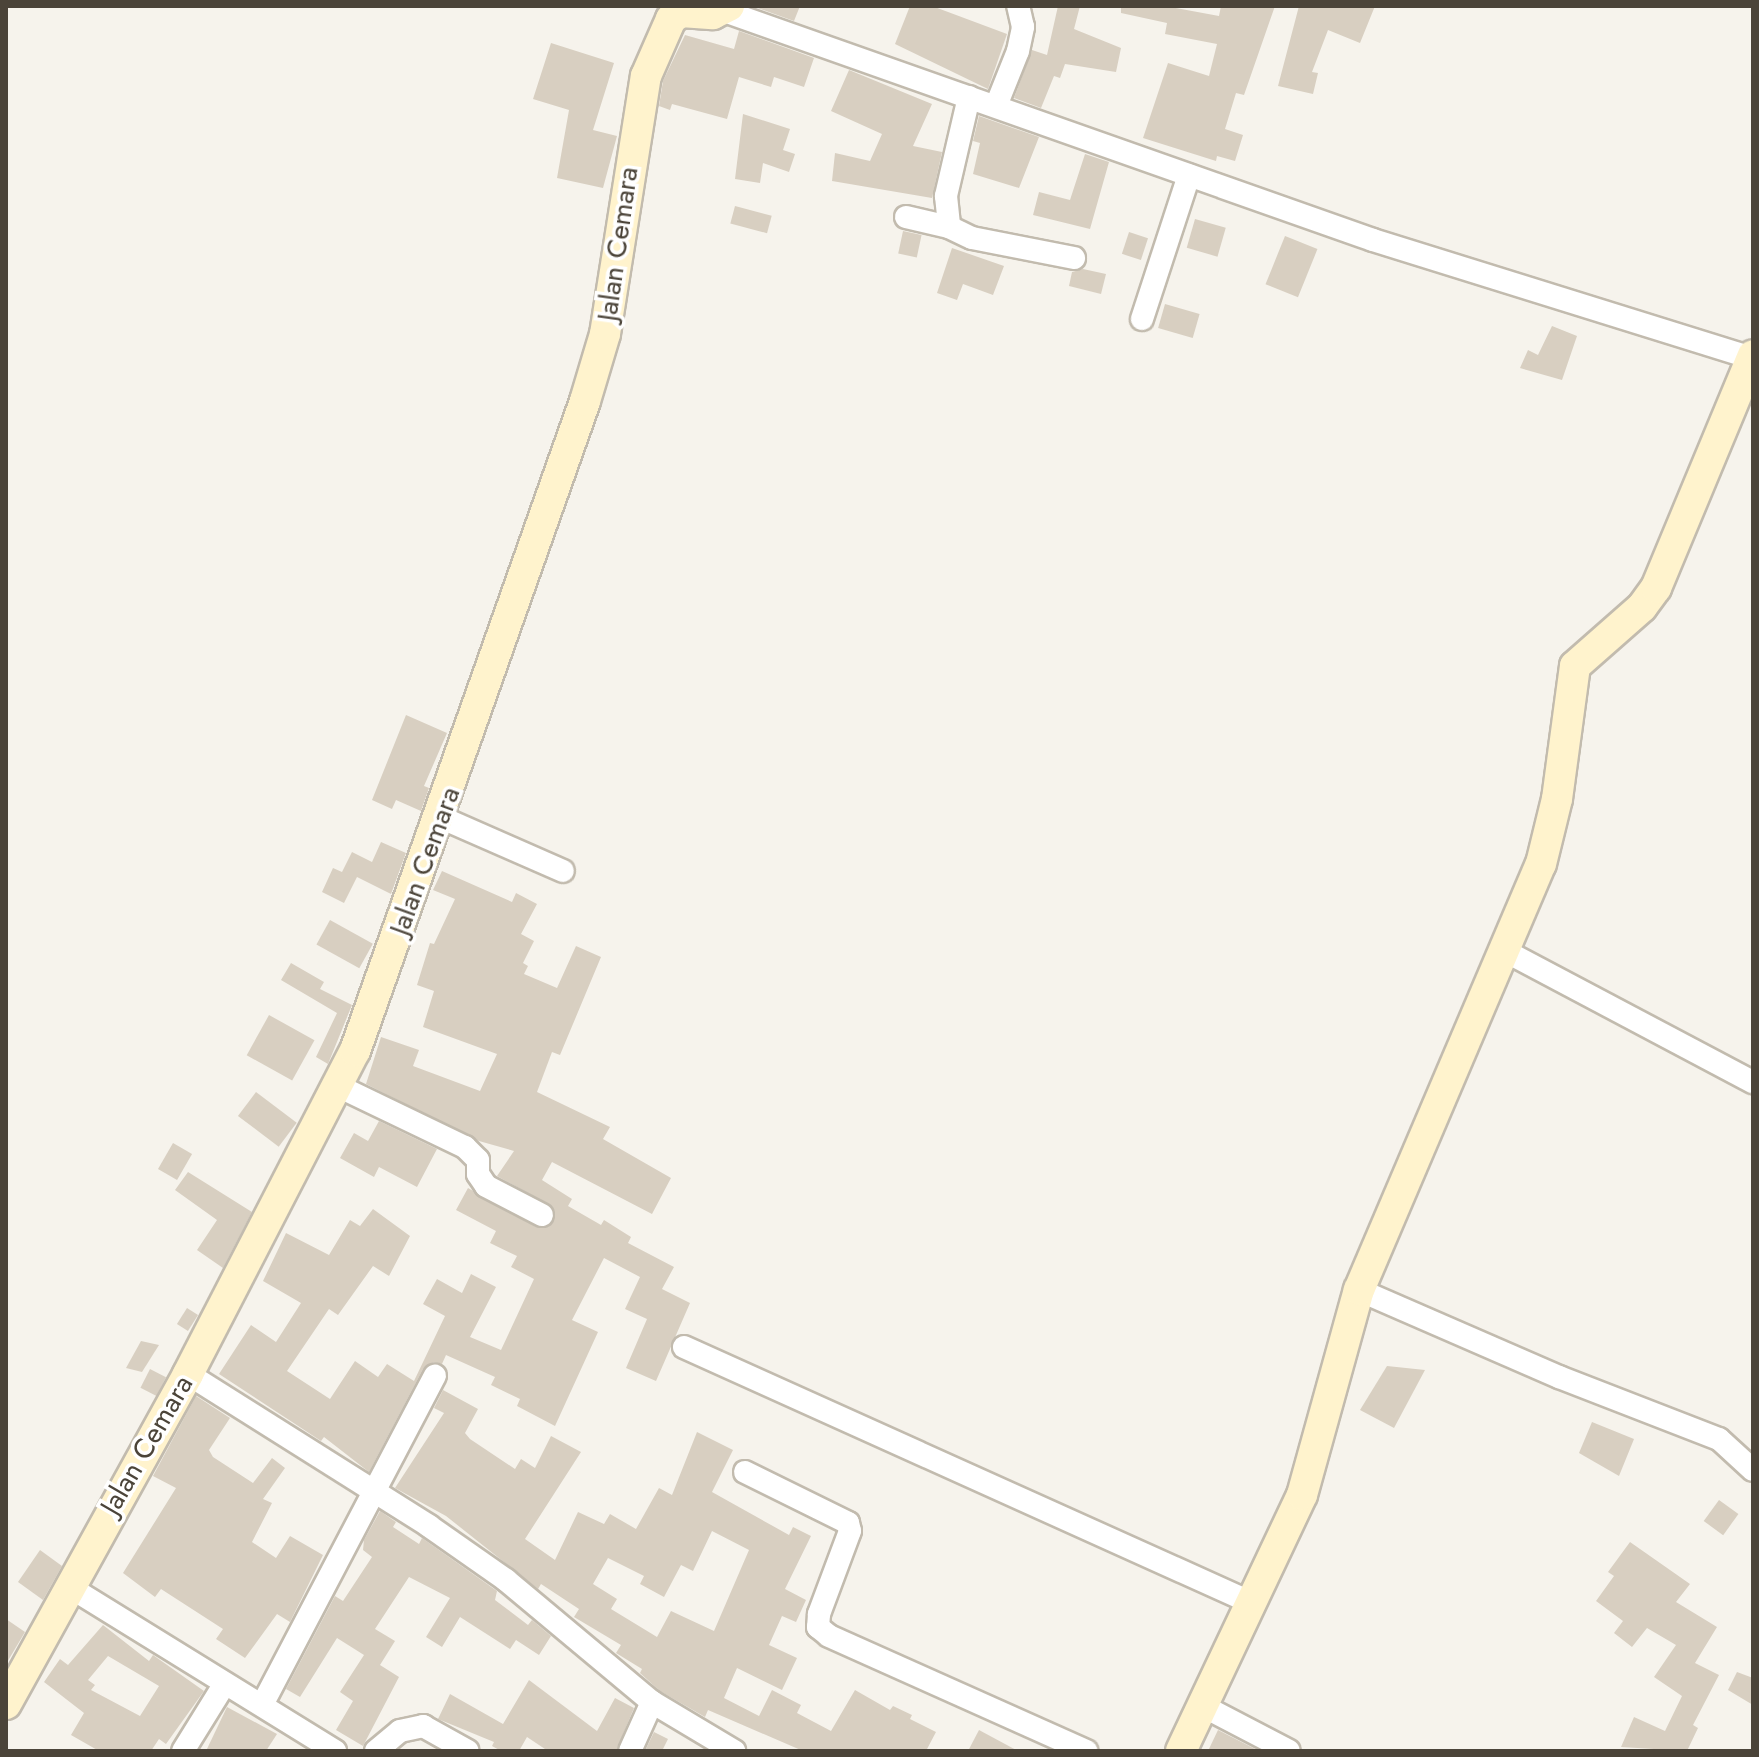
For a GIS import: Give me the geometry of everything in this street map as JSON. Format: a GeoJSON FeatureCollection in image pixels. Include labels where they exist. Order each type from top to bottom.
{"type":"FeatureCollection","features":[{"type":"Feature","properties":{"kind":"street"},"geometry":{"type":"LineString","coordinates":[[996,106],[1018,51],[1023,27],[1018,6]]}},
{"type":"Feature","properties":{"kind":"street"},"geometry":{"type":"LineString","coordinates":[[726,8],[1373,240],[1750,367],[1656,588],[1642,607],[1575,666],[1557,799],[1541,864],[1507,952],[1424,1131],[1359,1290],[1316,1456],[1252,1603],[1181,1751]]}},
{"type":"Feature","properties":{"kind":"street","name":"Jalan Cemara"},"geometry":{"type":"LineString","coordinates":[[6,1704],[68,1586],[188,1374],[338,1086],[384,979],[585,401],[607,322],[646,76],[675,9],[726,8]]}},
{"type":"Feature","properties":{"kind":"street"},"geometry":{"type":"LineString","coordinates":[[949,227],[946,196],[969,97]]}},
{"type":"Feature","properties":{"kind":"street"},"geometry":{"type":"LineString","coordinates":[[1142,319],[1189,175]]}},
{"type":"Feature","properties":{"kind":"street"},"geometry":{"type":"LineString","coordinates":[[906,217],[949,227],[972,238],[1074,258]]}},
{"type":"Feature","properties":{"kind":"street"},"geometry":{"type":"LineString","coordinates":[[440,817],[563,871]]}},
{"type":"Feature","properties":{"kind":"street"},"geometry":{"type":"LineString","coordinates":[[1507,952],[1753,1082]]}},
{"type":"Feature","properties":{"kind":"street"},"geometry":{"type":"LineString","coordinates":[[338,1086],[465,1147],[478,1160],[478,1174],[486,1186],[542,1215]]}},
{"type":"Feature","properties":{"kind":"street"},"geometry":{"type":"LineString","coordinates":[[1359,1290],[1559,1377],[1719,1439],[1753,1470]]}},
{"type":"Feature","properties":{"kind":"street"},"geometry":{"type":"LineString","coordinates":[[684,1347],[1252,1603]]}},
{"type":"Feature","properties":{"kind":"street"},"geometry":{"type":"LineString","coordinates":[[188,1374],[372,1489],[506,1580],[652,1702],[734,1751]]}},
{"type":"Feature","properties":{"kind":"street"},"geometry":{"type":"LineString","coordinates":[[262,1705],[372,1489],[435,1376]]}},
{"type":"Feature","properties":{"kind":"street"},"geometry":{"type":"LineString","coordinates":[[745,1472],[848,1523],[850,1531],[819,1614],[818,1627],[829,1636],[1086,1751]]}},
{"type":"Feature","properties":{"kind":"street"},"geometry":{"type":"LineString","coordinates":[[68,1586],[335,1751]]}},
{"type":"Feature","properties":{"kind":"street"},"geometry":{"type":"LineString","coordinates":[[183,1751],[224,1685]]}},
{"type":"Feature","properties":{"kind":"street"},"geometry":{"type":"LineString","coordinates":[[630,1751],[652,1702]]}},
{"type":"Feature","properties":{"kind":"street"},"geometry":{"type":"LineString","coordinates":[[1201,1705],[1289,1751]]}},
{"type":"Feature","properties":{"kind":"street"},"geometry":{"type":"LineString","coordinates":[[376,1751],[400,1731],[423,1726],[468,1751]]}},
{"type":"Feature","properties":{"kind":"building"},"geometry":{"type":"Polygon","coordinates":[[[752,6],[800,6],[794,21],[752,6]]]}},
{"type":"Feature","properties":{"kind":"building"},"geometry":{"type":"Polygon","coordinates":[[[910,6],[932,6],[1007,34],[988,89],[895,44],[910,6]]]}},
{"type":"Feature","properties":{"kind":"building"},"geometry":{"type":"Polygon","coordinates":[[[1058,6],[1080,6],[1074,29],[1121,48],[1116,72],[1065,64],[1060,78],[1054,76],[1041,108],[1014,98],[1032,50],[1047,55],[1058,6]]]}},
{"type":"Feature","properties":{"kind":"building"},"geometry":{"type":"Polygon","coordinates":[[[1121,6],[1165,6],[1219,16],[1221,6],[1275,6],[1244,95],[1236,93],[1225,129],[1243,135],[1235,161],[1217,156],[1216,161],[1143,138],[1168,63],[1209,76],[1217,44],[1165,34],[1167,23],[1121,13],[1121,6]]]}},
{"type":"Feature","properties":{"kind":"building"},"geometry":{"type":"Polygon","coordinates":[[[1299,6],[1375,6],[1360,43],[1328,30],[1312,72],[1318,73],[1313,94],[1278,86],[1299,6]]]}},
{"type":"Feature","properties":{"kind":"building"},"geometry":{"type":"Polygon","coordinates":[[[739,31],[814,58],[804,87],[774,77],[771,87],[739,77],[727,119],[672,104],[670,110],[659,106],[663,81],[685,35],[734,49],[739,31]]]}},
{"type":"Feature","properties":{"kind":"building"},"geometry":{"type":"Polygon","coordinates":[[[551,43],[614,63],[593,130],[617,136],[603,188],[557,178],[569,110],[533,99],[551,43]]]}},
{"type":"Feature","properties":{"kind":"building"},"geometry":{"type":"Polygon","coordinates":[[[849,70],[932,104],[913,146],[942,152],[932,198],[832,181],[835,153],[870,161],[882,134],[831,111],[849,70]]]}},
{"type":"Feature","properties":{"kind":"building"},"geometry":{"type":"Polygon","coordinates":[[[743,114],[790,129],[783,150],[795,154],[789,172],[763,163],[760,183],[735,179],[743,114]]]}},
{"type":"Feature","properties":{"kind":"building"},"geometry":{"type":"Polygon","coordinates":[[[979,116],[1039,137],[1019,188],[973,174],[980,143],[973,141],[979,116]]]}},
{"type":"Feature","properties":{"kind":"building"},"geometry":{"type":"Polygon","coordinates":[[[1085,154],[1109,162],[1090,229],[1033,215],[1039,192],[1070,200],[1085,154]]]}},
{"type":"Feature","properties":{"kind":"building"},"geometry":{"type":"Polygon","coordinates":[[[735,206],[772,216],[767,233],[730,223],[735,206]]]}},
{"type":"Feature","properties":{"kind":"building"},"geometry":{"type":"Polygon","coordinates":[[[1195,219],[1226,228],[1217,257],[1187,248],[1195,219]]]}},
{"type":"Feature","properties":{"kind":"building"},"geometry":{"type":"Polygon","coordinates":[[[903,231],[922,235],[917,257],[898,253],[903,231]]]}},
{"type":"Feature","properties":{"kind":"building"},"geometry":{"type":"Polygon","coordinates":[[[1129,232],[1148,238],[1141,260],[1122,254],[1129,232]]]}},
{"type":"Feature","properties":{"kind":"building"},"geometry":{"type":"Polygon","coordinates":[[[1285,236],[1317,249],[1298,297],[1266,284],[1285,236]]]}},
{"type":"Feature","properties":{"kind":"building"},"geometry":{"type":"Polygon","coordinates":[[[952,248],[1004,266],[993,295],[963,284],[957,300],[937,293],[952,248]]]}},
{"type":"Feature","properties":{"kind":"building"},"geometry":{"type":"Polygon","coordinates":[[[1083,269],[1106,274],[1101,294],[1069,286],[1072,272],[1083,269]]]}},
{"type":"Feature","properties":{"kind":"building"},"geometry":{"type":"Polygon","coordinates":[[[1165,304],[1200,314],[1193,338],[1158,328],[1165,304]]]}},
{"type":"Feature","properties":{"kind":"building"},"geometry":{"type":"Polygon","coordinates":[[[1552,326],[1577,336],[1562,380],[1520,368],[1528,350],[1538,355],[1552,326]]]}},
{"type":"Feature","properties":{"kind":"building"},"geometry":{"type":"Polygon","coordinates":[[[406,715],[447,733],[424,786],[429,788],[421,811],[396,800],[392,809],[372,800],[406,715]]]}},
{"type":"Feature","properties":{"kind":"building"},"geometry":{"type":"Polygon","coordinates":[[[381,842],[406,853],[391,894],[357,877],[344,903],[322,892],[333,868],[342,872],[352,852],[372,862],[381,842]]]}},
{"type":"Feature","properties":{"kind":"building"},"geometry":{"type":"Polygon","coordinates":[[[442,871],[512,902],[516,893],[537,904],[521,934],[534,941],[523,963],[528,966],[524,974],[557,988],[576,946],[601,957],[560,1055],[552,1052],[537,1092],[610,1127],[603,1139],[671,1178],[652,1214],[552,1162],[542,1180],[572,1199],[568,1206],[601,1225],[604,1220],[631,1237],[628,1243],[674,1267],[662,1289],[690,1303],[656,1381],[626,1368],[647,1319],[625,1309],[640,1277],[604,1258],[572,1320],[598,1332],[555,1426],[517,1406],[520,1399],[491,1385],[495,1377],[446,1355],[442,1364],[434,1362],[423,1369],[369,1472],[324,1437],[321,1441],[219,1374],[251,1325],[276,1342],[301,1303],[263,1281],[286,1233],[329,1255],[350,1220],[360,1226],[373,1209],[410,1236],[389,1276],[373,1266],[338,1315],[329,1309],[287,1371],[330,1399],[355,1361],[378,1377],[387,1364],[414,1381],[445,1316],[423,1304],[437,1279],[462,1293],[471,1274],[496,1287],[470,1337],[501,1350],[534,1279],[511,1267],[517,1256],[490,1243],[496,1231],[456,1210],[468,1188],[536,1227],[550,1226],[553,1207],[497,1176],[514,1151],[479,1141],[366,1084],[381,1037],[419,1050],[413,1066],[480,1091],[497,1054],[423,1027],[434,991],[417,985],[430,943],[434,944],[455,899],[433,890],[442,871]]]}},
{"type":"Feature","properties":{"kind":"building"},"geometry":{"type":"Polygon","coordinates":[[[330,920],[373,944],[359,968],[316,944],[330,920]]]}},
{"type":"Feature","properties":{"kind":"building"},"geometry":{"type":"Polygon","coordinates":[[[291,963],[324,982],[320,989],[352,1005],[328,1064],[316,1057],[337,1013],[281,980],[291,963]]]}},
{"type":"Feature","properties":{"kind":"building"},"geometry":{"type":"Polygon","coordinates":[[[269,1015],[314,1040],[292,1080],[247,1055],[269,1015]]]}},
{"type":"Feature","properties":{"kind":"building"},"geometry":{"type":"Polygon","coordinates":[[[256,1092],[297,1123],[279,1147],[238,1116],[256,1092]]]}},
{"type":"Feature","properties":{"kind":"building"},"geometry":{"type":"Polygon","coordinates":[[[379,1121],[437,1149],[417,1187],[379,1167],[374,1177],[340,1158],[354,1133],[368,1141],[379,1121]]]}},
{"type":"Feature","properties":{"kind":"building"},"geometry":{"type":"Polygon","coordinates":[[[173,1143],[192,1154],[177,1180],[158,1169],[173,1143]]]}},
{"type":"Feature","properties":{"kind":"building"},"geometry":{"type":"Polygon","coordinates":[[[188,1172],[252,1212],[223,1268],[197,1250],[217,1220],[175,1190],[188,1172]]]}},
{"type":"Feature","properties":{"kind":"building"},"geometry":{"type":"Polygon","coordinates":[[[187,1308],[198,1315],[188,1331],[177,1324],[187,1308]]]}},
{"type":"Feature","properties":{"kind":"building"},"geometry":{"type":"Polygon","coordinates":[[[141,1341],[159,1345],[142,1372],[126,1368],[141,1341]]]}},
{"type":"Feature","properties":{"kind":"building"},"geometry":{"type":"Polygon","coordinates":[[[1387,1366],[1425,1370],[1394,1428],[1360,1410],[1387,1366]]]}},
{"type":"Feature","properties":{"kind":"building"},"geometry":{"type":"Polygon","coordinates":[[[150,1369],[166,1377],[157,1396],[140,1388],[150,1369]]]}},
{"type":"Feature","properties":{"kind":"building"},"geometry":{"type":"Polygon","coordinates":[[[443,1390],[478,1409],[465,1433],[515,1469],[521,1459],[535,1468],[551,1436],[581,1452],[525,1539],[555,1560],[578,1512],[604,1524],[610,1514],[636,1529],[659,1488],[672,1495],[697,1432],[733,1450],[712,1492],[789,1535],[793,1527],[811,1536],[785,1589],[806,1600],[796,1622],[782,1616],[769,1645],[797,1658],[782,1690],[737,1668],[724,1698],[759,1716],[772,1690],[801,1705],[797,1713],[831,1731],[855,1690],[890,1710],[893,1706],[912,1715],[910,1719],[936,1732],[926,1751],[803,1751],[708,1710],[705,1717],[660,1691],[640,1673],[642,1669],[616,1653],[621,1645],[574,1617],[579,1609],[541,1584],[538,1589],[446,1516],[395,1488],[444,1413],[434,1408],[443,1390]],[[712,1531],[693,1571],[681,1565],[664,1597],[640,1584],[644,1576],[608,1558],[593,1584],[617,1599],[611,1609],[657,1637],[671,1611],[714,1631],[749,1550],[712,1531]]]}},
{"type":"Feature","properties":{"kind":"building"},"geometry":{"type":"Polygon","coordinates":[[[196,1396],[230,1418],[209,1450],[213,1457],[253,1483],[272,1458],[285,1468],[263,1499],[272,1503],[252,1542],[276,1558],[290,1536],[323,1555],[290,1622],[277,1614],[245,1658],[216,1639],[223,1629],[161,1589],[155,1597],[123,1573],[176,1488],[153,1476],[196,1396]]]}},
{"type":"Feature","properties":{"kind":"building"},"geometry":{"type":"Polygon","coordinates":[[[1592,1422],[1634,1439],[1619,1476],[1579,1453],[1592,1422]]]}},
{"type":"Feature","properties":{"kind":"building"},"geometry":{"type":"Polygon","coordinates":[[[1719,1500],[1738,1514],[1723,1535],[1704,1521],[1719,1500]]]}},
{"type":"Feature","properties":{"kind":"building"},"geometry":{"type":"Polygon","coordinates":[[[380,1511],[396,1522],[393,1527],[419,1544],[422,1538],[497,1591],[495,1600],[528,1625],[532,1620],[551,1636],[539,1655],[516,1640],[510,1649],[460,1617],[442,1647],[426,1637],[450,1598],[409,1577],[375,1629],[395,1641],[380,1665],[399,1677],[363,1746],[336,1730],[353,1701],[340,1692],[364,1655],[337,1638],[300,1697],[286,1689],[335,1596],[343,1601],[372,1557],[363,1550],[364,1540],[380,1511]]]}},
{"type":"Feature","properties":{"kind":"building"},"geometry":{"type":"Polygon","coordinates":[[[1630,1542],[1690,1584],[1676,1602],[1717,1627],[1695,1663],[1719,1675],[1693,1725],[1698,1728],[1687,1751],[1621,1747],[1634,1717],[1665,1731],[1682,1696],[1654,1677],[1676,1645],[1647,1628],[1632,1647],[1614,1633],[1623,1621],[1596,1601],[1614,1576],[1608,1572],[1630,1542]]]}},
{"type":"Feature","properties":{"kind":"building"},"geometry":{"type":"Polygon","coordinates":[[[40,1550],[62,1566],[43,1600],[18,1582],[40,1550]]]}},
{"type":"Feature","properties":{"kind":"building"},"geometry":{"type":"Polygon","coordinates":[[[6,1619],[25,1632],[6,1664],[6,1619]]]}},
{"type":"Feature","properties":{"kind":"building"},"geometry":{"type":"Polygon","coordinates":[[[103,1625],[149,1661],[153,1655],[204,1691],[166,1744],[159,1739],[151,1751],[99,1751],[71,1735],[84,1713],[44,1682],[60,1659],[68,1665],[103,1625]],[[108,1656],[88,1680],[95,1685],[91,1690],[140,1716],[159,1686],[108,1656]]]}},
{"type":"Feature","properties":{"kind":"building"},"geometry":{"type":"Polygon","coordinates":[[[1737,1672],[1753,1678],[1753,1705],[1728,1690],[1737,1672]]]}},
{"type":"Feature","properties":{"kind":"building"},"geometry":{"type":"Polygon","coordinates":[[[529,1680],[597,1731],[615,1698],[634,1708],[616,1751],[548,1751],[527,1737],[519,1751],[501,1751],[492,1746],[494,1742],[438,1719],[450,1694],[503,1724],[529,1680]]]}},
{"type":"Feature","properties":{"kind":"building"},"geometry":{"type":"Polygon","coordinates":[[[227,1707],[277,1734],[266,1751],[206,1751],[227,1707]]]}},
{"type":"Feature","properties":{"kind":"building"},"geometry":{"type":"Polygon","coordinates":[[[979,1730],[1018,1751],[968,1751],[979,1730]]]}},
{"type":"Feature","properties":{"kind":"building"},"geometry":{"type":"Polygon","coordinates":[[[1218,1730],[1259,1751],[1208,1751],[1218,1730]]]}},
{"type":"Feature","properties":{"kind":"building"},"geometry":{"type":"Polygon","coordinates":[[[654,1732],[668,1739],[662,1751],[645,1751],[654,1732]]]}}]}
